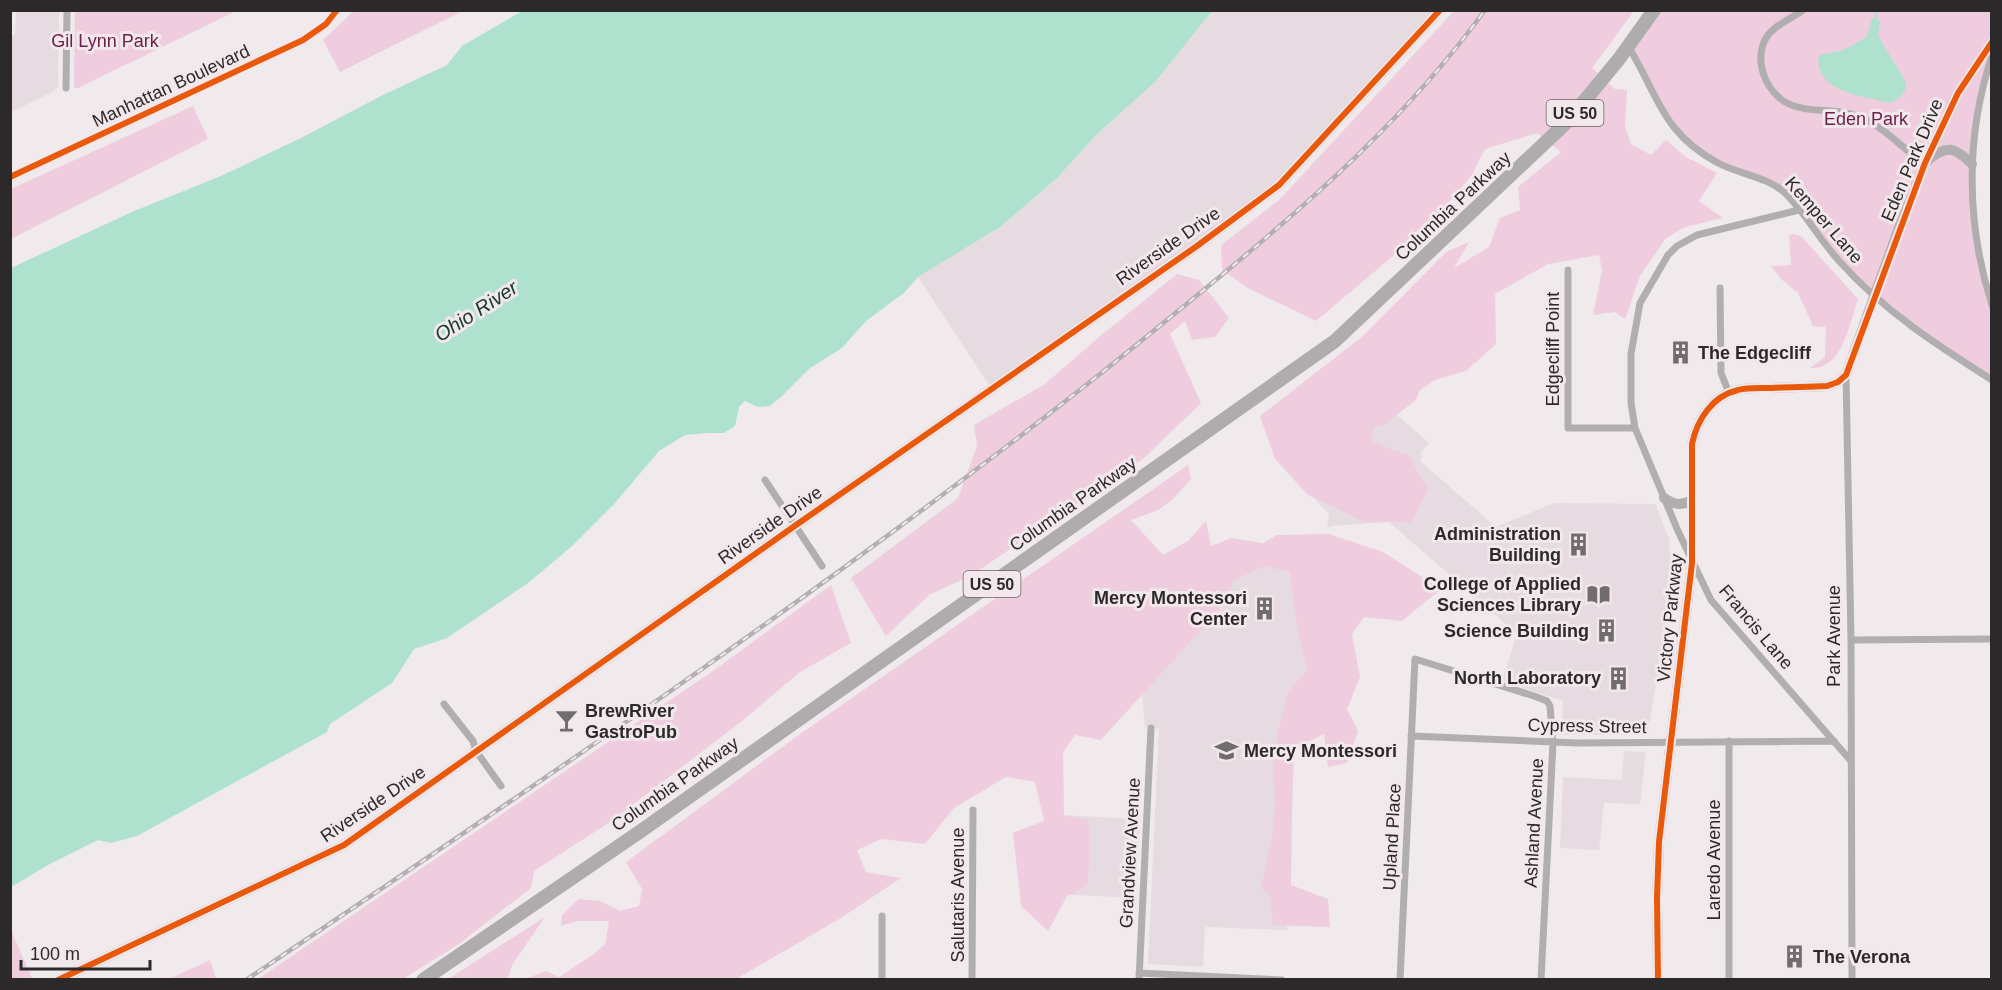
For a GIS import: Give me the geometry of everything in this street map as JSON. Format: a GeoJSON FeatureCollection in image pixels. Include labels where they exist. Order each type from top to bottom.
{"type":"FeatureCollection","features":[{"type":"Feature","properties":{"kind":"highway","name":"Columbia Parkway"},"geometry":{"type":"LineString","coordinates":[[423,980],[638,833],[1326,348],[1567,123],[1654,10]]}},
{"type":"Feature","properties":{"kind":"main road","name":"Riverside Drive"},"geometry":{"type":"LineString","coordinates":[[58,980],[344,845],[795,525],[1197,246],[1279,185],[1440,10]]}},
{"type":"Feature","properties":{"kind":"street"},"geometry":{"type":"LineString","coordinates":[[66,88],[67,10]]}},
{"type":"Feature","properties":{"kind":"street","name":"Manhattan Boulevard"},"geometry":{"type":"LineString","coordinates":[[10,177],[303,40],[326,24],[337,10]]}},
{"type":"Feature","properties":{"kind":"street"},"geometry":{"type":"LineString","coordinates":[[1803,10],[1772,30],[1762,49],[1762,67],[1773,92],[1793,106],[1837,110],[1871,122],[1925,163],[1944,149],[1958,152],[1972,164]]}},
{"type":"Feature","properties":{"kind":"street","name":"Eden Park Drive"},"geometry":{"type":"LineString","coordinates":[[1874,297],[1925,163],[1958,93],[1992,42]]}},
{"type":"Feature","properties":{"kind":"street","name":"Kemper Lane"},"geometry":{"type":"LineString","coordinates":[[1628,46],[1666,119],[1689,144],[1719,163],[1775,185],[1841,264],[1876,298],[1929,340],[1992,380]]}},
{"type":"Feature","properties":{"kind":"street"},"geometry":{"type":"LineString","coordinates":[[1992,56],[1981,92],[1972,164],[1976,241],[1992,305]]}},
{"type":"Feature","properties":{"kind":"street","name":"Francis Lane"},"geometry":{"type":"LineString","coordinates":[[1798,210],[1697,235],[1677,246],[1668,255],[1640,303],[1631,354],[1631,403],[1635,428],[1692,563],[1711,600],[1851,760]]}},
{"type":"Feature","properties":{"kind":"street","name":"Edgecliff Point"},"geometry":{"type":"LineString","coordinates":[[1568,270],[1568,428],[1635,428]]}},
{"type":"Feature","properties":{"kind":"street"},"geometry":{"type":"LineString","coordinates":[[1720,288],[1721,373],[1729,393]]}},
{"type":"Feature","properties":{"kind":"street","name":"Park Avenue"},"geometry":{"type":"LineString","coordinates":[[1852,980],[1851,639],[1846,375],[1874,297]]}},
{"type":"Feature","properties":{"kind":"street","name":"Victory Parkway"},"geometry":{"type":"LineString","coordinates":[[1658,980],[1659,847],[1692,563],[1692,444],[1694,432],[1714,402],[1739,389],[1827,386],[1838,382],[1846,375]]}},
{"type":"Feature","properties":{"kind":"street"},"geometry":{"type":"LineString","coordinates":[[765,480],[822,566]]}},
{"type":"Feature","properties":{"kind":"street"},"geometry":{"type":"LineString","coordinates":[[1665,498],[1676,505],[1692,500]]}},
{"type":"Feature","properties":{"kind":"street"},"geometry":{"type":"LineString","coordinates":[[1851,639],[1992,639]]}},
{"type":"Feature","properties":{"kind":"street","name":"Upland Place"},"geometry":{"type":"LineString","coordinates":[[1400,980],[1414,659]]}},
{"type":"Feature","properties":{"kind":"street","name":"Ashland Avenue"},"geometry":{"type":"LineString","coordinates":[[1414,659],[1547,701],[1552,712],[1553,743],[1540,980]]}},
{"type":"Feature","properties":{"kind":"street"},"geometry":{"type":"LineString","coordinates":[[444,704],[473,741],[476,751],[501,786]]}},
{"type":"Feature","properties":{"kind":"street","name":"Grandview Avenue"},"geometry":{"type":"LineString","coordinates":[[1139,976],[1151,728]]}},
{"type":"Feature","properties":{"kind":"street","name":"Cypress Street"},"geometry":{"type":"LineString","coordinates":[[1412,736],[1553,743],[1834,741]]}},
{"type":"Feature","properties":{"kind":"street","name":"Laredo Avenue"},"geometry":{"type":"LineString","coordinates":[[1729,741],[1729,980]]}},
{"type":"Feature","properties":{"kind":"street","name":"Salutaris Avenue"},"geometry":{"type":"LineString","coordinates":[[972,980],[973,810]]}},
{"type":"Feature","properties":{"kind":"street"},"geometry":{"type":"LineString","coordinates":[[882,916],[882,980]]}},
{"type":"Feature","properties":{"kind":"street"},"geometry":{"type":"LineString","coordinates":[[1139,976],[1282,980]]}},
{"type":"Feature","properties":{"kind":"shaded area"},"geometry":{"type":"Polygon","coordinates":[[[16,11],[59,11],[58,87],[11,112],[11,35],[15,35],[16,11]]]}},
{"type":"Feature","properties":{"kind":"shaded area"},"geometry":{"type":"Polygon","coordinates":[[[1212,11],[1440,11],[1279,185],[991,388],[918,277],[1000,227],[1057,178],[1095,136],[1156,81],[1212,11]]]}},
{"type":"Feature","properties":{"kind":"shaded area"},"geometry":{"type":"Polygon","coordinates":[[[1337,362],[1429,443],[1420,454],[1422,456],[1420,461],[1496,527],[1554,503],[1655,504],[1669,539],[1671,568],[1668,608],[1648,735],[1562,735],[1563,701],[1502,681],[1517,634],[1389,522],[1331,526],[1327,529],[1329,514],[1273,455],[1291,442],[1337,362]]]}},
{"type":"Feature","properties":{"kind":"shaded area","name":"Mercy Montessori"},"geometry":{"type":"Polygon","coordinates":[[[1271,563],[1324,564],[1295,735],[1287,930],[1205,927],[1203,967],[1148,964],[1159,729],[1145,727],[1137,642],[1223,608],[1218,602],[1233,571],[1271,563]]]}},
{"type":"Feature","properties":{"kind":"shaded area"},"geometry":{"type":"Polygon","coordinates":[[[1624,751],[1646,752],[1640,804],[1604,803],[1599,850],[1560,848],[1563,777],[1622,780],[1624,751]]]}},
{"type":"Feature","properties":{"kind":"shaded area"},"geometry":{"type":"Polygon","coordinates":[[[1061,815],[1140,819],[1136,898],[1057,894],[1061,815]]]}},
{"type":"Feature","properties":{"kind":"green space","name":"Gil Lynn Park"},"geometry":{"type":"Polygon","coordinates":[[[75,10],[236,11],[74,88],[75,10]]]}},
{"type":"Feature","properties":{"kind":"green space"},"geometry":{"type":"Polygon","coordinates":[[[354,11],[463,11],[340,72],[323,40],[354,11]]]}},
{"type":"Feature","properties":{"kind":"green space"},"geometry":{"type":"Polygon","coordinates":[[[1454,11],[1634,11],[1592,68],[1615,89],[1627,90],[1625,126],[1631,144],[1651,155],[1666,140],[1686,157],[1717,173],[1699,201],[1723,218],[1685,227],[1666,238],[1640,276],[1625,319],[1615,312],[1593,315],[1602,270],[1599,255],[1548,264],[1495,294],[1496,344],[1466,371],[1435,380],[1420,390],[1416,400],[1385,424],[1373,427],[1372,442],[1408,455],[1428,489],[1412,522],[1365,522],[1308,495],[1275,459],[1260,416],[1363,336],[1446,252],[1469,242],[1454,268],[1489,247],[1500,218],[1520,210],[1518,187],[1561,152],[1537,133],[1485,149],[1472,175],[1431,224],[1316,321],[1248,288],[1222,270],[1221,245],[1279,200],[1454,11]]]}},
{"type":"Feature","properties":{"kind":"green space","name":"Eden Park"},"geometry":{"type":"Polygon","coordinates":[[[1654,11],[1991,11],[1991,56],[1976,123],[1973,210],[1991,305],[1991,380],[1876,298],[1775,185],[1719,163],[1677,132],[1628,46],[1654,11]]]}},
{"type":"Feature","properties":{"kind":"green space"},"geometry":{"type":"Polygon","coordinates":[[[193,106],[208,139],[11,239],[11,189],[193,106]]]}},
{"type":"Feature","properties":{"kind":"green space"},"geometry":{"type":"Polygon","coordinates":[[[1789,235],[1801,236],[1858,299],[1843,344],[1830,362],[1821,367],[1810,368],[1825,357],[1826,327],[1813,326],[1798,293],[1781,279],[1771,266],[1791,265],[1789,235]]]}},
{"type":"Feature","properties":{"kind":"green space"},"geometry":{"type":"Polygon","coordinates":[[[1177,274],[1199,280],[1229,318],[1215,337],[1192,340],[1185,321],[1170,334],[1201,403],[1144,458],[972,575],[929,595],[886,636],[851,578],[958,498],[977,446],[974,425],[1045,384],[1177,274]]]}},
{"type":"Feature","properties":{"kind":"green space"},"geometry":{"type":"Polygon","coordinates":[[[1188,465],[1191,479],[1172,500],[1158,510],[1131,520],[1163,555],[1188,541],[1206,521],[1211,546],[1231,538],[1263,543],[1277,535],[1329,534],[1383,552],[1441,589],[1402,621],[1364,617],[1352,634],[1360,677],[1347,709],[1358,731],[1347,763],[1328,767],[1324,734],[1293,749],[1291,885],[1328,899],[1330,927],[1273,925],[1270,895],[1261,888],[1273,831],[1275,807],[1273,766],[1278,731],[1288,692],[1307,670],[1297,628],[1290,572],[1265,566],[1233,580],[1227,601],[1101,740],[1075,735],[1063,752],[1064,816],[1088,820],[1090,825],[1088,885],[1067,896],[1048,931],[1021,906],[1013,833],[1044,821],[1035,782],[1006,777],[954,808],[925,844],[882,839],[857,850],[866,872],[901,878],[841,918],[736,979],[525,979],[546,971],[559,977],[605,944],[609,921],[577,921],[561,926],[562,915],[579,899],[600,901],[620,911],[639,906],[642,889],[626,862],[800,734],[1188,465]]]}},
{"type":"Feature","properties":{"kind":"green space"},"geometry":{"type":"Polygon","coordinates":[[[831,585],[851,643],[800,672],[742,721],[613,820],[534,871],[531,888],[459,944],[403,979],[258,979],[713,671],[831,585]]]}},
{"type":"Feature","properties":{"kind":"green space"},"geometry":{"type":"Polygon","coordinates":[[[545,917],[512,965],[508,979],[448,979],[545,917]]]}},
{"type":"Feature","properties":{"kind":"green space"},"geometry":{"type":"Polygon","coordinates":[[[11,930],[32,978],[11,979],[11,930]]]}},
{"type":"Feature","properties":{"kind":"green space"},"geometry":{"type":"Polygon","coordinates":[[[210,960],[216,979],[169,979],[210,960]]]}},
{"type":"Feature","properties":{"kind":"water","name":"Ohio River"},"geometry":{"type":"Polygon","coordinates":[[[522,11],[1212,11],[1156,81],[1095,136],[1057,178],[1000,227],[918,277],[904,293],[866,321],[842,348],[810,368],[770,406],[758,407],[745,401],[739,407],[735,426],[724,433],[685,435],[659,451],[615,503],[571,547],[528,583],[447,638],[414,649],[392,683],[330,724],[327,732],[137,836],[111,843],[98,840],[11,887],[11,268],[134,211],[221,176],[447,65],[462,46],[522,11]]]}},
{"type":"Feature","properties":{"kind":"water"},"geometry":{"type":"Polygon","coordinates":[[[1872,18],[1880,22],[1878,36],[1906,82],[1903,94],[1892,102],[1842,90],[1833,86],[1821,74],[1819,55],[1843,50],[1867,37],[1872,18]]]}},
{"type":"Feature","properties":{"kind":"waterway"},"geometry":{"type":"LineString","coordinates":[[1876,10],[1876,18]]}},
{"type":"Feature","properties":{"kind":"railway"},"geometry":{"type":"LineString","coordinates":[[246,980],[564,765],[774,618],[980,467],[1081,389],[1217,279],[1325,186],[1393,120],[1425,85],[1485,10]]}},
{"type":"Feature","properties":{"kind":"cycle path"},"geometry":{"type":"LineString","coordinates":[[10,177],[303,40],[326,24],[337,10]]}},
{"type":"Feature","properties":{"kind":"cycle path"},"geometry":{"type":"LineString","coordinates":[[58,980],[344,845],[796,525],[1197,246],[1279,185],[1440,10]]}},
{"type":"Feature","properties":{"kind":"cycle path"},"geometry":{"type":"LineString","coordinates":[[1658,980],[1659,842],[1692,563],[1692,444],[1694,435],[1707,410],[1713,403],[1729,393],[1750,388],[1827,386],[1838,382],[1846,375],[1925,163],[1958,93],[1992,42]]}},
{"type":"Feature","properties":{"kind":"place","name":"The Edgecliff"},"geometry":{"type":"Point","coordinates":[1680,353]}},
{"type":"Feature","properties":{"kind":"place","name":"Administration Building"},"geometry":{"type":"Point","coordinates":[1579,544]}},
{"type":"Feature","properties":{"kind":"place","name":"College of Applied Sciences Library"},"geometry":{"type":"Point","coordinates":[1599,594]}},
{"type":"Feature","properties":{"kind":"place","name":"Mercy Montessori Center"},"geometry":{"type":"Point","coordinates":[1265,608]}},
{"type":"Feature","properties":{"kind":"place","name":"Science Building"},"geometry":{"type":"Point","coordinates":[1607,631]}},
{"type":"Feature","properties":{"kind":"place","name":"North Laboratory"},"geometry":{"type":"Point","coordinates":[1619,678]}},
{"type":"Feature","properties":{"kind":"place","name":"BrewRiver GastroPub"},"geometry":{"type":"Point","coordinates":[567,721]}},
{"type":"Feature","properties":{"kind":"place","name":"Mercy Montessori"},"geometry":{"type":"Point","coordinates":[1226,751]}},
{"type":"Feature","properties":{"kind":"place","name":"The Verona"},"geometry":{"type":"Point","coordinates":[1795,957]}}]}
